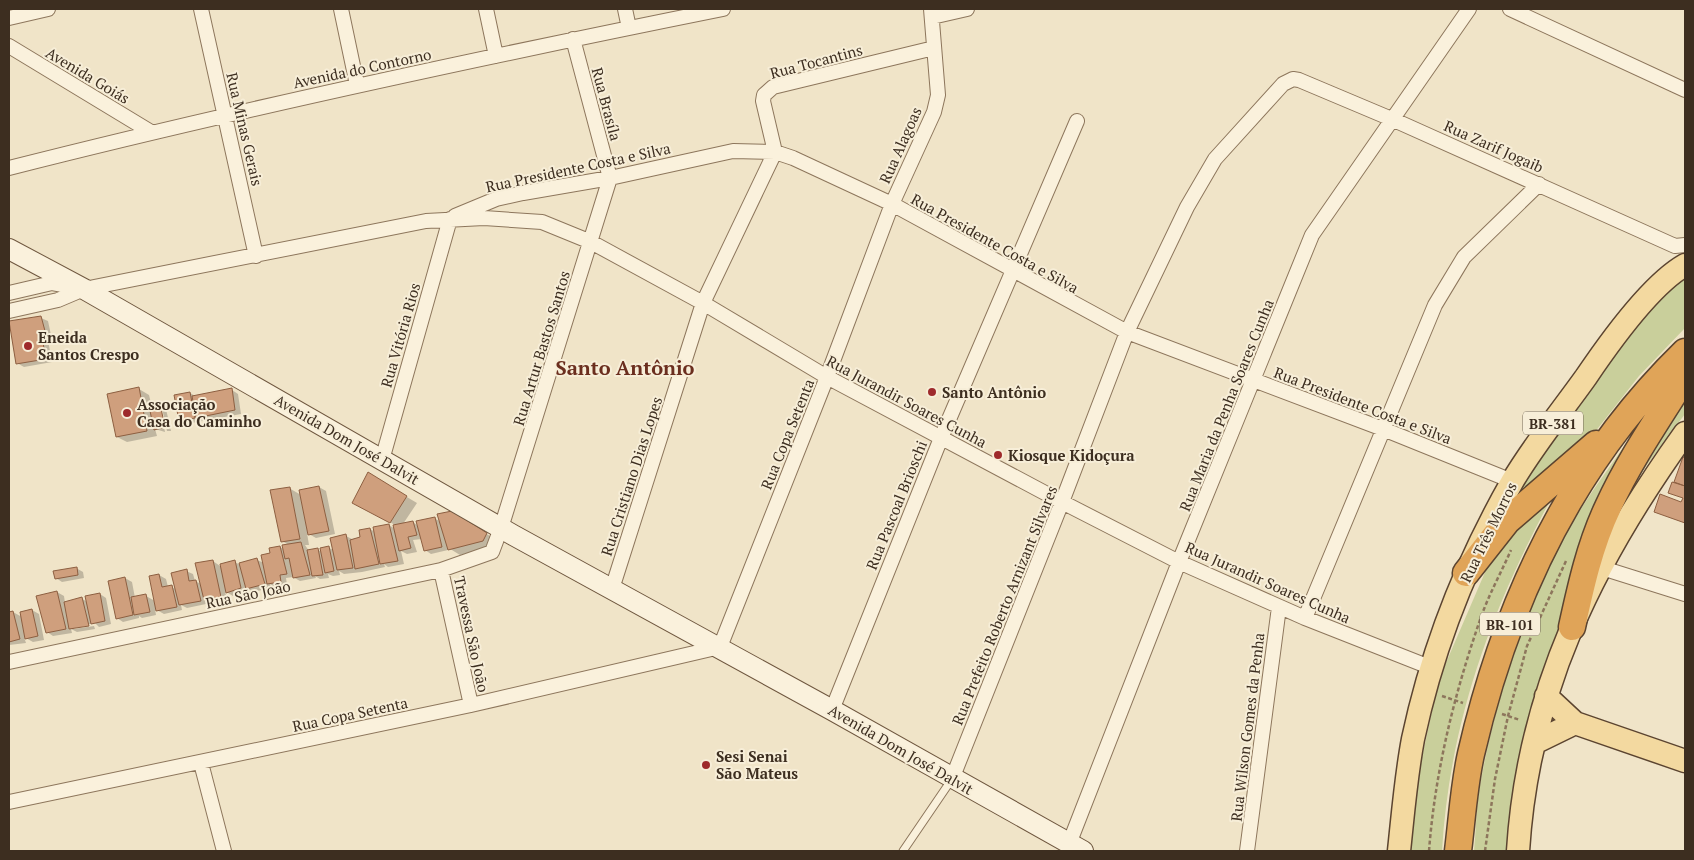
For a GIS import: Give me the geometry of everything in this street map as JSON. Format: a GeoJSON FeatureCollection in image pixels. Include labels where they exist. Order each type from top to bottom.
{"type":"FeatureCollection","features":[{"type":"Feature","properties":{"kind":"highway","name":"BR-101"},"geometry":{"type":"LineString","coordinates":[[1458,851],[1471,755],[1507,630],[1546,538],[1574,491],[1624,421],[1685,352]]}},
{"type":"Feature","properties":{"kind":"highway"},"geometry":{"type":"LineString","coordinates":[[1572,627],[1590,553],[1607,508],[1632,458],[1685,376]]}},
{"type":"Feature","properties":{"kind":"highway"},"geometry":{"type":"LineString","coordinates":[[1466,573],[1507,521],[1530,499],[1624,421]]}},
{"type":"Feature","properties":{"kind":"main road","name":"Rua Três Morros"},"geometry":{"type":"LineString","coordinates":[[1399,851],[1404,794],[1413,740],[1432,668],[1466,573],[1512,481],[1597,361],[1658,284],[1685,266]]}},
{"type":"Feature","properties":{"kind":"main road"},"geometry":{"type":"LineString","coordinates":[[1518,851],[1520,827],[1534,743],[1546,696],[1572,627],[1599,567],[1651,481],[1685,433]]}},
{"type":"Feature","properties":{"kind":"main road"},"geometry":{"type":"LineString","coordinates":[[1546,696],[1575,723],[1685,761]]}},
{"type":"Feature","properties":{"kind":"main road"},"geometry":{"type":"LineString","coordinates":[[1534,743],[1575,723]]}},
{"type":"Feature","properties":{"kind":"street"},"geometry":{"type":"LineString","coordinates":[[9,18],[48,9]]}},
{"type":"Feature","properties":{"kind":"street","name":"Rua Minas Gerais"},"geometry":{"type":"LineString","coordinates":[[201,9],[256,256]]}},
{"type":"Feature","properties":{"kind":"street"},"geometry":{"type":"LineString","coordinates":[[341,9],[357,85]]}},
{"type":"Feature","properties":{"kind":"street"},"geometry":{"type":"LineString","coordinates":[[486,9],[496,56]]}},
{"type":"Feature","properties":{"kind":"street"},"geometry":{"type":"LineString","coordinates":[[625,9],[629,28]]}},
{"type":"Feature","properties":{"kind":"street","name":"Avenida do Contorno"},"geometry":{"type":"LineString","coordinates":[[9,168],[151,132],[357,85],[723,9]]}},
{"type":"Feature","properties":{"kind":"street"},"geometry":{"type":"LineString","coordinates":[[931,13],[967,9]]}},
{"type":"Feature","properties":{"kind":"street","name":"Rua Maria da Penha Soares Cunha"},"geometry":{"type":"LineString","coordinates":[[1076,848],[1179,562],[1316,228],[1394,120],[1469,9]]}},
{"type":"Feature","properties":{"kind":"street"},"geometry":{"type":"LineString","coordinates":[[1510,9],[1685,90]]}},
{"type":"Feature","properties":{"kind":"street","name":"Rua Alagoas"},"geometry":{"type":"LineString","coordinates":[[892,204],[934,112],[938,95],[931,13]]}},
{"type":"Feature","properties":{"kind":"street","name":"Rua Brasíla"},"geometry":{"type":"LineString","coordinates":[[573,39],[610,178]]}},
{"type":"Feature","properties":{"kind":"street","name":"Avenida Goiás"},"geometry":{"type":"LineString","coordinates":[[9,46],[151,132]]}},
{"type":"Feature","properties":{"kind":"street","name":"Rua Tocantins"},"geometry":{"type":"LineString","coordinates":[[775,152],[763,101],[764,95],[773,86],[934,48]]}},
{"type":"Feature","properties":{"kind":"street","name":"Rua Zarif Jogaib"},"geometry":{"type":"LineString","coordinates":[[1288,81],[1299,80],[1539,184],[1674,246],[1685,245]]}},
{"type":"Feature","properties":{"kind":"street","name":"Rua Prefeito Roberto Arnizant Silvares"},"geometry":{"type":"LineString","coordinates":[[952,779],[1127,332],[1187,207],[1216,159],[1288,81]]}},
{"type":"Feature","properties":{"kind":"street","name":"Rua Pascoal Brioschi"},"geometry":{"type":"LineString","coordinates":[[832,710],[941,438],[1077,121]]}},
{"type":"Feature","properties":{"kind":"street","name":"Rua Presidente Costa e Silva"},"geometry":{"type":"LineString","coordinates":[[450,219],[496,199],[610,178],[733,151],[775,152],[793,158],[892,204],[1127,332],[1383,429],[1512,481]]}},
{"type":"Feature","properties":{"kind":"street","name":"Rua Cristiano Dias Lopes"},"geometry":{"type":"LineString","coordinates":[[612,589],[703,303],[775,152]]}},
{"type":"Feature","properties":{"kind":"street","name":"Rua Artur Bastos Santos"},"geometry":{"type":"LineString","coordinates":[[502,528],[610,178]]}},
{"type":"Feature","properties":{"kind":"street"},"geometry":{"type":"LineString","coordinates":[[1305,618],[1435,304],[1449,278],[1464,257],[1539,184]]}},
{"type":"Feature","properties":{"kind":"street","name":"Rua Copa Setenta"},"geometry":{"type":"LineString","coordinates":[[9,802],[471,705],[720,648],[827,377],[892,204]]}},
{"type":"Feature","properties":{"kind":"street"},"geometry":{"type":"LineString","coordinates":[[9,311],[58,300],[84,289],[426,221],[450,219]]}},
{"type":"Feature","properties":{"kind":"street","name":"Rua Jurandir Soares Cunha"},"geometry":{"type":"LineString","coordinates":[[450,219],[515,219],[542,222],[591,242],[703,303],[827,377],[1179,562],[1305,618],[1432,668]]}},
{"type":"Feature","properties":{"kind":"street","name":"Rua Vitória Rios"},"geometry":{"type":"LineString","coordinates":[[382,460],[450,219]]}},
{"type":"Feature","properties":{"kind":"street","name":"Avenida Dom José Dalvit"},"geometry":{"type":"LineString","coordinates":[[9,249],[84,289],[502,528],[832,710],[1076,848]]}},
{"type":"Feature","properties":{"kind":"street"},"geometry":{"type":"LineString","coordinates":[[9,293],[52,283],[84,289]]}},
{"type":"Feature","properties":{"kind":"street","name":"Rua São João"},"geometry":{"type":"LineString","coordinates":[[9,662],[441,570],[492,552],[502,528]]}},
{"type":"Feature","properties":{"kind":"street"},"geometry":{"type":"LineString","coordinates":[[1599,567],[1685,594]]}},
{"type":"Feature","properties":{"kind":"street","name":"Travessa São João"},"geometry":{"type":"LineString","coordinates":[[441,570],[471,705]]}},
{"type":"Feature","properties":{"kind":"street","name":"Rua Wilson Gomes da Penha"},"geometry":{"type":"LineString","coordinates":[[1247,851],[1279,607]]}},
{"type":"Feature","properties":{"kind":"street"},"geometry":{"type":"LineString","coordinates":[[201,763],[224,851]]}},
{"type":"Feature","properties":{"kind":"lane"},"geometry":{"type":"LineString","coordinates":[[904,851],[952,779]]}},
{"type":"Feature","properties":{"kind":"path"},"geometry":{"type":"LineString","coordinates":[[1430,851],[1437,779],[1455,700],[1480,619],[1513,547]]}},
{"type":"Feature","properties":{"kind":"path"},"geometry":{"type":"LineString","coordinates":[[1485,851],[1497,770],[1508,716],[1525,655],[1568,556]]}},
{"type":"Feature","properties":{"kind":"green space"},"geometry":{"type":"Polygon","coordinates":[[[1685,276],[1685,328],[1639,376],[1591,437],[1510,505],[1528,473],[1648,308],[1685,276]]]}},
{"type":"Feature","properties":{"kind":"green space"},"geometry":{"type":"Polygon","coordinates":[[[1685,391],[1685,414],[1646,466],[1614,519],[1685,391]]]}},
{"type":"Feature","properties":{"kind":"green space"},"geometry":{"type":"Polygon","coordinates":[[[1634,432],[1528,721],[1518,767],[1508,851],[1474,851],[1478,798],[1485,758],[1502,692],[1523,628],[1550,566],[1572,523],[1634,432]]]}},
{"type":"Feature","properties":{"kind":"green space"},"geometry":{"type":"Polygon","coordinates":[[[1562,479],[1517,567],[1497,612],[1480,658],[1466,704],[1455,752],[1447,801],[1442,851],[1409,851],[1421,762],[1439,679],[1503,535],[1562,479]]]}},
{"type":"Feature","properties":{"kind":"building","name":"Eneida Santos Crespo"},"geometry":{"type":"Polygon","coordinates":[[[41,316],[45,331],[41,332],[46,359],[16,364],[9,321],[41,316]]]}},
{"type":"Feature","properties":{"kind":"building","name":"Associação Casa do Caminho"},"geometry":{"type":"Polygon","coordinates":[[[139,387],[147,431],[116,437],[107,394],[139,387]]]}},
{"type":"Feature","properties":{"kind":"building"},"geometry":{"type":"Polygon","coordinates":[[[232,388],[235,410],[196,418],[192,396],[232,388]]]}},
{"type":"Feature","properties":{"kind":"building"},"geometry":{"type":"Polygon","coordinates":[[[190,392],[195,418],[179,421],[174,395],[190,392]]]}},
{"type":"Feature","properties":{"kind":"building"},"geometry":{"type":"Polygon","coordinates":[[[160,404],[165,427],[154,430],[149,406],[160,404]]]}},
{"type":"Feature","properties":{"kind":"building"},"geometry":{"type":"Polygon","coordinates":[[[1683,457],[1685,458],[1685,486],[1674,482],[1683,457]]]}},
{"type":"Feature","properties":{"kind":"building"},"geometry":{"type":"Polygon","coordinates":[[[368,472],[407,496],[390,523],[352,503],[368,472]]]}},
{"type":"Feature","properties":{"kind":"building"},"geometry":{"type":"Polygon","coordinates":[[[1672,482],[1685,486],[1685,523],[1654,512],[1660,494],[1681,502],[1683,498],[1668,493],[1672,482]]]}},
{"type":"Feature","properties":{"kind":"building"},"geometry":{"type":"Polygon","coordinates":[[[319,486],[329,531],[308,535],[299,490],[319,486]]]}},
{"type":"Feature","properties":{"kind":"building"},"geometry":{"type":"Polygon","coordinates":[[[290,487],[300,539],[281,542],[270,490],[290,487]]]}},
{"type":"Feature","properties":{"kind":"building"},"geometry":{"type":"Polygon","coordinates":[[[452,511],[487,533],[483,541],[448,550],[437,514],[452,511]]]}},
{"type":"Feature","properties":{"kind":"building"},"geometry":{"type":"Polygon","coordinates":[[[435,517],[442,547],[424,551],[416,521],[435,517]]]}},
{"type":"Feature","properties":{"kind":"building"},"geometry":{"type":"Polygon","coordinates":[[[413,521],[417,535],[408,537],[411,548],[399,551],[393,525],[413,521]]]}},
{"type":"Feature","properties":{"kind":"building"},"geometry":{"type":"Polygon","coordinates":[[[389,524],[398,561],[380,564],[373,527],[389,524]]]}},
{"type":"Feature","properties":{"kind":"building"},"geometry":{"type":"Polygon","coordinates":[[[370,528],[379,564],[355,569],[350,540],[360,537],[359,530],[370,528]]]}},
{"type":"Feature","properties":{"kind":"building"},"geometry":{"type":"Polygon","coordinates":[[[346,534],[353,568],[337,570],[330,538],[346,534]]]}},
{"type":"Feature","properties":{"kind":"building"},"geometry":{"type":"Polygon","coordinates":[[[301,542],[310,575],[293,578],[289,558],[285,559],[282,545],[301,542]]]}},
{"type":"Feature","properties":{"kind":"building"},"geometry":{"type":"Polygon","coordinates":[[[280,546],[287,574],[280,575],[281,582],[267,584],[261,555],[270,553],[269,548],[280,546]]]}},
{"type":"Feature","properties":{"kind":"building"},"geometry":{"type":"Polygon","coordinates":[[[329,546],[334,571],[325,573],[320,548],[329,546]]]}},
{"type":"Feature","properties":{"kind":"building"},"geometry":{"type":"Polygon","coordinates":[[[318,548],[323,575],[312,576],[307,550],[318,548]]]}},
{"type":"Feature","properties":{"kind":"building"},"geometry":{"type":"Polygon","coordinates":[[[257,558],[265,584],[246,589],[239,563],[257,558]]]}},
{"type":"Feature","properties":{"kind":"building"},"geometry":{"type":"Polygon","coordinates":[[[213,560],[221,597],[204,600],[195,563],[213,560]]]}},
{"type":"Feature","properties":{"kind":"building"},"geometry":{"type":"Polygon","coordinates":[[[235,560],[241,588],[226,593],[220,564],[235,560]]]}},
{"type":"Feature","properties":{"kind":"building"},"geometry":{"type":"Polygon","coordinates":[[[77,567],[78,575],[55,579],[53,571],[77,567]]]}},
{"type":"Feature","properties":{"kind":"building"},"geometry":{"type":"Polygon","coordinates":[[[187,569],[189,581],[196,580],[201,601],[179,605],[171,573],[187,569]]]}},
{"type":"Feature","properties":{"kind":"building"},"geometry":{"type":"Polygon","coordinates":[[[159,574],[162,587],[172,585],[177,607],[156,611],[149,576],[159,574]]]}},
{"type":"Feature","properties":{"kind":"building"},"geometry":{"type":"Polygon","coordinates":[[[125,577],[133,615],[116,619],[108,581],[125,577]]]}},
{"type":"Feature","properties":{"kind":"building"},"geometry":{"type":"Polygon","coordinates":[[[57,591],[66,629],[46,633],[36,596],[57,591]]]}},
{"type":"Feature","properties":{"kind":"building"},"geometry":{"type":"Polygon","coordinates":[[[100,593],[105,621],[91,624],[85,596],[100,593]]]}},
{"type":"Feature","properties":{"kind":"building"},"geometry":{"type":"Polygon","coordinates":[[[146,594],[150,612],[134,615],[131,597],[146,594]]]}},
{"type":"Feature","properties":{"kind":"building"},"geometry":{"type":"Polygon","coordinates":[[[82,597],[89,626],[69,629],[64,602],[82,597]]]}},
{"type":"Feature","properties":{"kind":"building"},"geometry":{"type":"Polygon","coordinates":[[[32,609],[38,636],[25,639],[20,612],[32,609]]]}},
{"type":"Feature","properties":{"kind":"building"},"geometry":{"type":"Polygon","coordinates":[[[13,611],[20,639],[9,642],[9,612],[13,611]]]}},
{"type":"Feature","properties":{"kind":"place","name":"Eneida Santos Crespo"},"geometry":{"type":"Point","coordinates":[28,346]}},
{"type":"Feature","properties":{"kind":"place","name":"Santo Antônio"},"geometry":{"type":"Point","coordinates":[932,392]}},
{"type":"Feature","properties":{"kind":"place","name":"Associação Casa do Caminho"},"geometry":{"type":"Point","coordinates":[127,413]}},
{"type":"Feature","properties":{"kind":"place","name":"Kiosque Kidoçura"},"geometry":{"type":"Point","coordinates":[998,455]}},
{"type":"Feature","properties":{"kind":"place","name":"Sesi Senai São Mateus"},"geometry":{"type":"Point","coordinates":[706,765]}},
{"type":"Feature","properties":{"kind":"district","name":"Santo Antônio"},"geometry":{"type":"Point","coordinates":[625,367]}}]}
